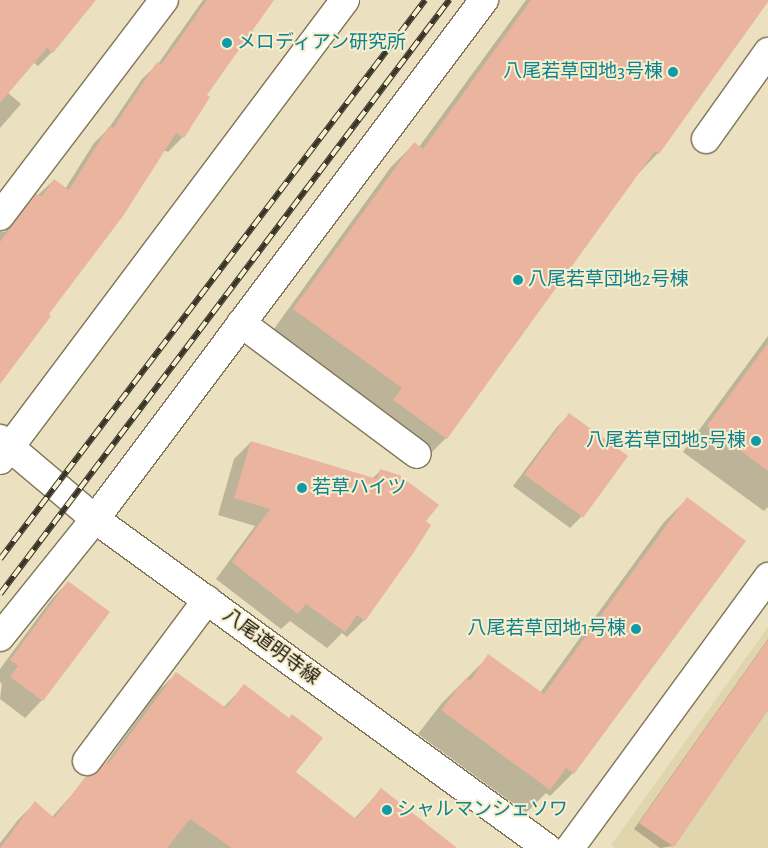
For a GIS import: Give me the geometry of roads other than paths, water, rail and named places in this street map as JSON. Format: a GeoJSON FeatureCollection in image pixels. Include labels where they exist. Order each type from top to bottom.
{"type":"FeatureCollection","features":[{"type":"Feature","properties":{"kind":"street"},"geometry":{"type":"LineString","coordinates":[[0,216],[164,0]]}},
{"type":"Feature","properties":{"kind":"street"},"geometry":{"type":"LineString","coordinates":[[3,449],[345,0]]}},
{"type":"Feature","properties":{"kind":"street"},"geometry":{"type":"LineString","coordinates":[[0,637],[94,519],[484,0]]}},
{"type":"Feature","properties":{"kind":"street"},"geometry":{"type":"LineString","coordinates":[[706,139],[768,52]]}},
{"type":"Feature","properties":{"kind":"street"},"geometry":{"type":"LineString","coordinates":[[241,323],[416,454]]}},
{"type":"Feature","properties":{"kind":"street","name":"八尾道明寺線"},"geometry":{"type":"LineString","coordinates":[[3,449],[94,519],[547,848]]}},
{"type":"Feature","properties":{"kind":"street"},"geometry":{"type":"LineString","coordinates":[[570,848],[768,576]]}},
{"type":"Feature","properties":{"kind":"street"},"geometry":{"type":"LineString","coordinates":[[87,761],[206,600]]}},
{"type":"Feature","properties":{"kind":"railway"},"geometry":{"type":"LineString","coordinates":[[0,559],[425,0]]}},
{"type":"Feature","properties":{"kind":"railway"},"geometry":{"type":"LineString","coordinates":[[0,594],[449,0]]}},
{"type":"Feature","properties":{"kind":"place","name":"メロディアン研究所"},"geometry":{"type":"Point","coordinates":[227,43]}},
{"type":"Feature","properties":{"kind":"place","name":"八尾若草団地3号棟"},"geometry":{"type":"Point","coordinates":[673,72]}},
{"type":"Feature","properties":{"kind":"place","name":"八尾若草団地2号棟"},"geometry":{"type":"Point","coordinates":[518,280]}},
{"type":"Feature","properties":{"kind":"place","name":"八尾若草団地5号棟"},"geometry":{"type":"Point","coordinates":[756,441]}},
{"type":"Feature","properties":{"kind":"place","name":"若草ハイツ"},"geometry":{"type":"Point","coordinates":[302,488]}},
{"type":"Feature","properties":{"kind":"place","name":"八尾若草団地1号棟"},"geometry":{"type":"Point","coordinates":[636,629]}},
{"type":"Feature","properties":{"kind":"place","name":"シャルマンシェソワ"},"geometry":{"type":"Point","coordinates":[387,810]}}]}
